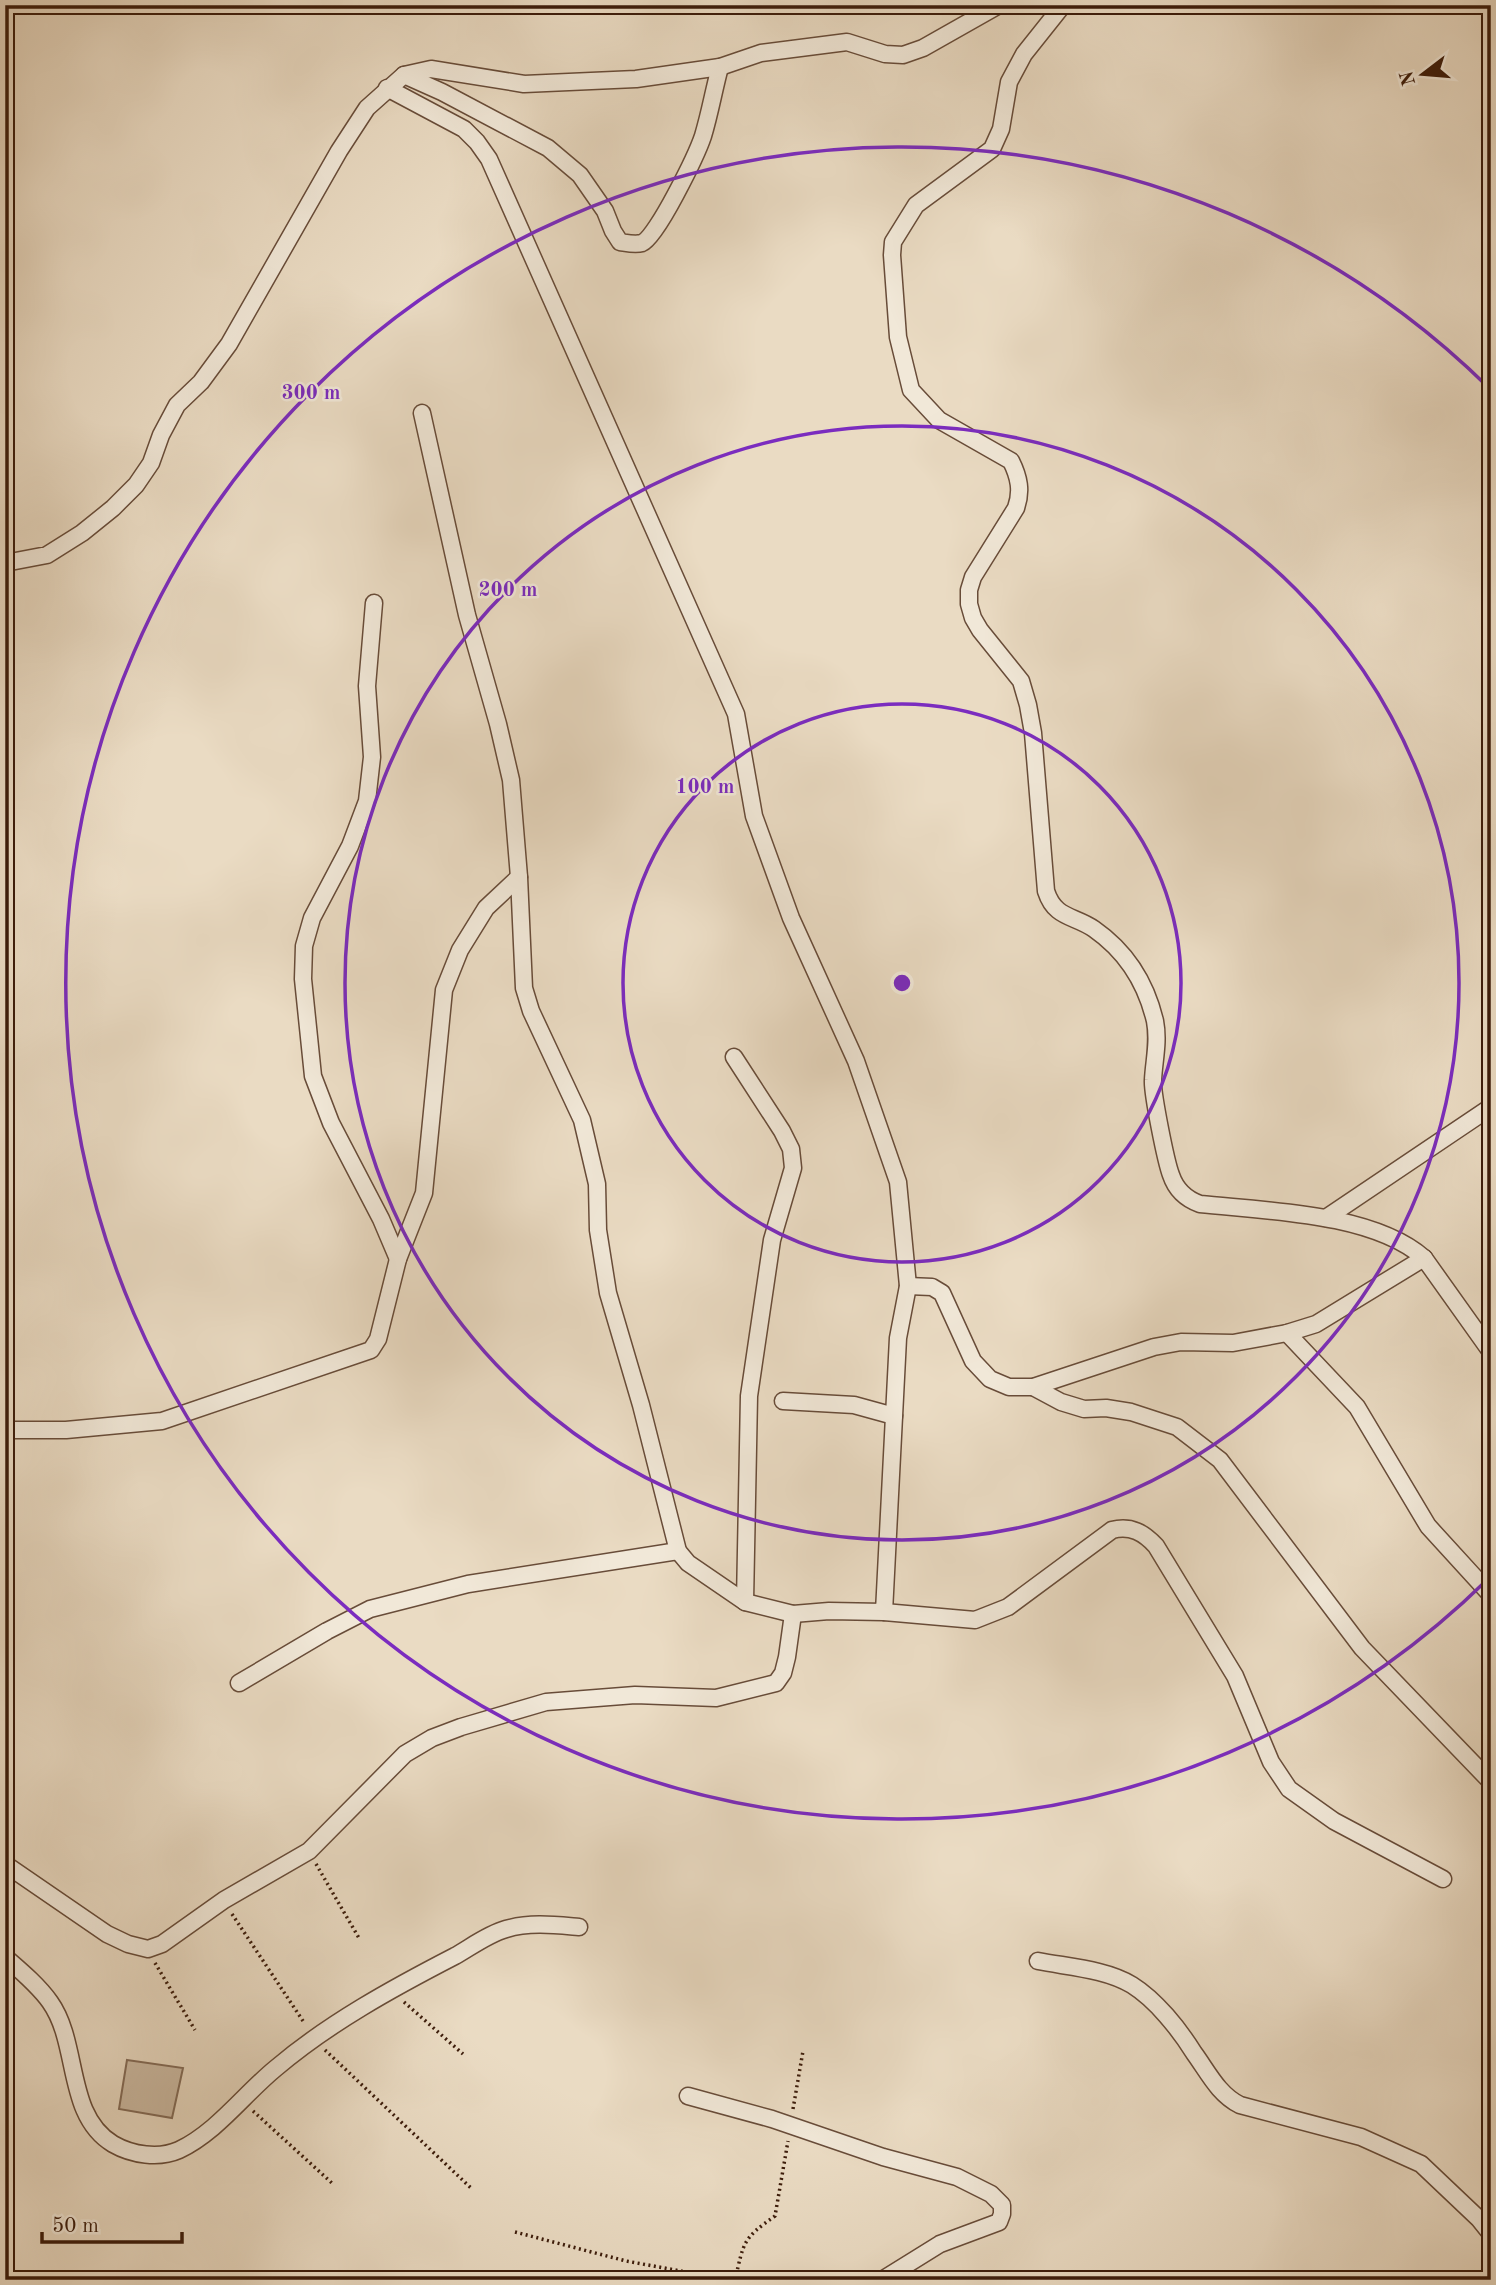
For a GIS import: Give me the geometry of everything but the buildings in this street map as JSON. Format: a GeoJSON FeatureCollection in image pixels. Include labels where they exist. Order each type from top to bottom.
{"type":"FeatureCollection","features":[{"type":"Feature","properties":{"kind":"street"},"geometry":{"type":"LineString","coordinates":[[5,563],[47,555],[82,533],[136,485],[151,463],[161,435],[177,405],[201,382],[229,344],[339,151],[367,108],[404,75],[430,69],[524,84],[636,79],[720,67],[761,53],[847,42],[885,54],[903,55],[923,48],[999,5]]}},
{"type":"Feature","properties":{"kind":"street"},"geometry":{"type":"LineString","coordinates":[[1063,5],[1024,54],[1009,82],[1002,129],[992,149],[916,205],[893,242],[892,254],[898,337],[907,380],[917,399],[939,420],[1011,461],[1015,470],[1020,497],[1016,508],[973,577],[969,604],[979,630],[1021,681],[1028,705],[1049,901],[1057,911],[1092,927],[1115,945],[1135,968],[1147,992],[1156,1023],[1157,1046],[1153,1082],[1170,1175],[1189,1200],[1200,1204],[1326,1218],[1390,1236],[1410,1246],[1424,1258],[1491,1351]]}},
{"type":"Feature","properties":{"kind":"street"},"geometry":{"type":"LineString","coordinates":[[404,75],[548,148],[580,175],[605,211],[620,242],[632,244],[643,242],[653,235],[685,174],[703,136],[720,67]]}},
{"type":"Feature","properties":{"kind":"street"},"geometry":{"type":"LineString","coordinates":[[387,88],[464,129],[489,159],[731,702],[736,715],[754,816],[791,918],[856,1061],[898,1182],[908,1286],[898,1338],[884,1612]]}},
{"type":"Feature","properties":{"kind":"street"},"geometry":{"type":"LineString","coordinates":[[422,413],[467,615],[511,780],[524,988],[531,1011],[582,1120],[597,1184],[597,1230],[608,1293],[641,1405],[678,1551],[688,1563],[745,1602],[793,1614],[829,1611],[884,1612],[975,1620],[1008,1607],[1112,1530],[1126,1528],[1141,1532],[1156,1546],[1234,1676],[1271,1762],[1289,1789],[1334,1821],[1443,1879]]}},
{"type":"Feature","properties":{"kind":"street"},"geometry":{"type":"LineString","coordinates":[[374,603],[367,686],[372,757],[367,800],[349,846],[312,918],[304,946],[303,979],[313,1076],[331,1123],[381,1219],[398,1259]]}},
{"type":"Feature","properties":{"kind":"street"},"geometry":{"type":"LineString","coordinates":[[5,1430],[66,1430],[162,1420],[371,1350],[379,1339],[398,1259],[424,1193],[444,990],[460,950],[486,908],[519,877]]}},
{"type":"Feature","properties":{"kind":"street"},"geometry":{"type":"LineString","coordinates":[[734,1057],[782,1131],[791,1149],[793,1168],[772,1240],[750,1396],[745,1602]]}},
{"type":"Feature","properties":{"kind":"street"},"geometry":{"type":"LineString","coordinates":[[1326,1218],[1491,1107]]}},
{"type":"Feature","properties":{"kind":"street"},"geometry":{"type":"LineString","coordinates":[[908,1286],[932,1287],[942,1293],[973,1361],[990,1379],[1009,1387],[1033,1387],[1154,1347],[1181,1342],[1233,1343],[1287,1333],[1316,1324],[1424,1258]]}},
{"type":"Feature","properties":{"kind":"street"},"geometry":{"type":"LineString","coordinates":[[1287,1333],[1357,1407],[1428,1526],[1491,1595]]}},
{"type":"Feature","properties":{"kind":"street"},"geometry":{"type":"LineString","coordinates":[[1033,1387],[1060,1402],[1084,1409],[1106,1408],[1131,1412],[1177,1427],[1220,1460],[1362,1648],[1491,1783]]}},
{"type":"Feature","properties":{"kind":"street"},"geometry":{"type":"LineString","coordinates":[[783,1401],[854,1405],[894,1416]]}},
{"type":"Feature","properties":{"kind":"street"},"geometry":{"type":"LineString","coordinates":[[239,1683],[370,1609],[468,1584],[678,1551]]}},
{"type":"Feature","properties":{"kind":"street"},"geometry":{"type":"LineString","coordinates":[[5,1864],[107,1934],[128,1944],[148,1949],[162,1944],[224,1900],[309,1851],[405,1754],[432,1738],[545,1702],[635,1695],[716,1698],[776,1683],[783,1673],[787,1657],[793,1614]]}},
{"type":"Feature","properties":{"kind":"street"},"geometry":{"type":"LineString","coordinates":[[5,1957],[51,2003],[63,2029],[72,2059],[80,2100],[98,2131],[113,2144],[153,2156],[177,2151],[198,2139],[276,2067],[394,1988],[504,1929],[536,1924],[579,1927]]}},
{"type":"Feature","properties":{"kind":"street"},"geometry":{"type":"LineString","coordinates":[[1038,1962],[1090,1971],[1131,1985],[1148,1998],[1185,2038],[1221,2092],[1230,2100],[1361,2137],[1421,2164],[1479,2219],[1491,2234]]}},
{"type":"Feature","properties":{"kind":"street"},"geometry":{"type":"LineString","coordinates":[[688,2096],[790,2124],[883,2157],[957,2177],[991,2194],[1002,2205],[999,2222],[940,2244],[882,2280]]}},
{"type":"Feature","properties":{"kind":"path"},"geometry":{"type":"LineString","coordinates":[[309,1851],[359,1938]]}},
{"type":"Feature","properties":{"kind":"path"},"geometry":{"type":"LineString","coordinates":[[224,1900],[315,2039],[471,2188]]}},
{"type":"Feature","properties":{"kind":"path"},"geometry":{"type":"LineString","coordinates":[[148,1949],[195,2030]]}},
{"type":"Feature","properties":{"kind":"path"},"geometry":{"type":"LineString","coordinates":[[394,1988],[404,2002],[463,2054]]}},
{"type":"Feature","properties":{"kind":"path"},"geometry":{"type":"LineString","coordinates":[[515,2232],[625,2261],[732,2280],[743,2246],[751,2233],[775,2216],[803,2050]]}},
{"type":"Feature","properties":{"kind":"path"},"geometry":{"type":"LineString","coordinates":[[241,2100],[333,2184]]}},
{"type":"Feature","properties":{"kind":"shaded area"},"geometry":{"type":"Polygon","coordinates":[[[127,2060],[183,2068],[172,2118],[119,2109],[127,2060]]]}}]}
